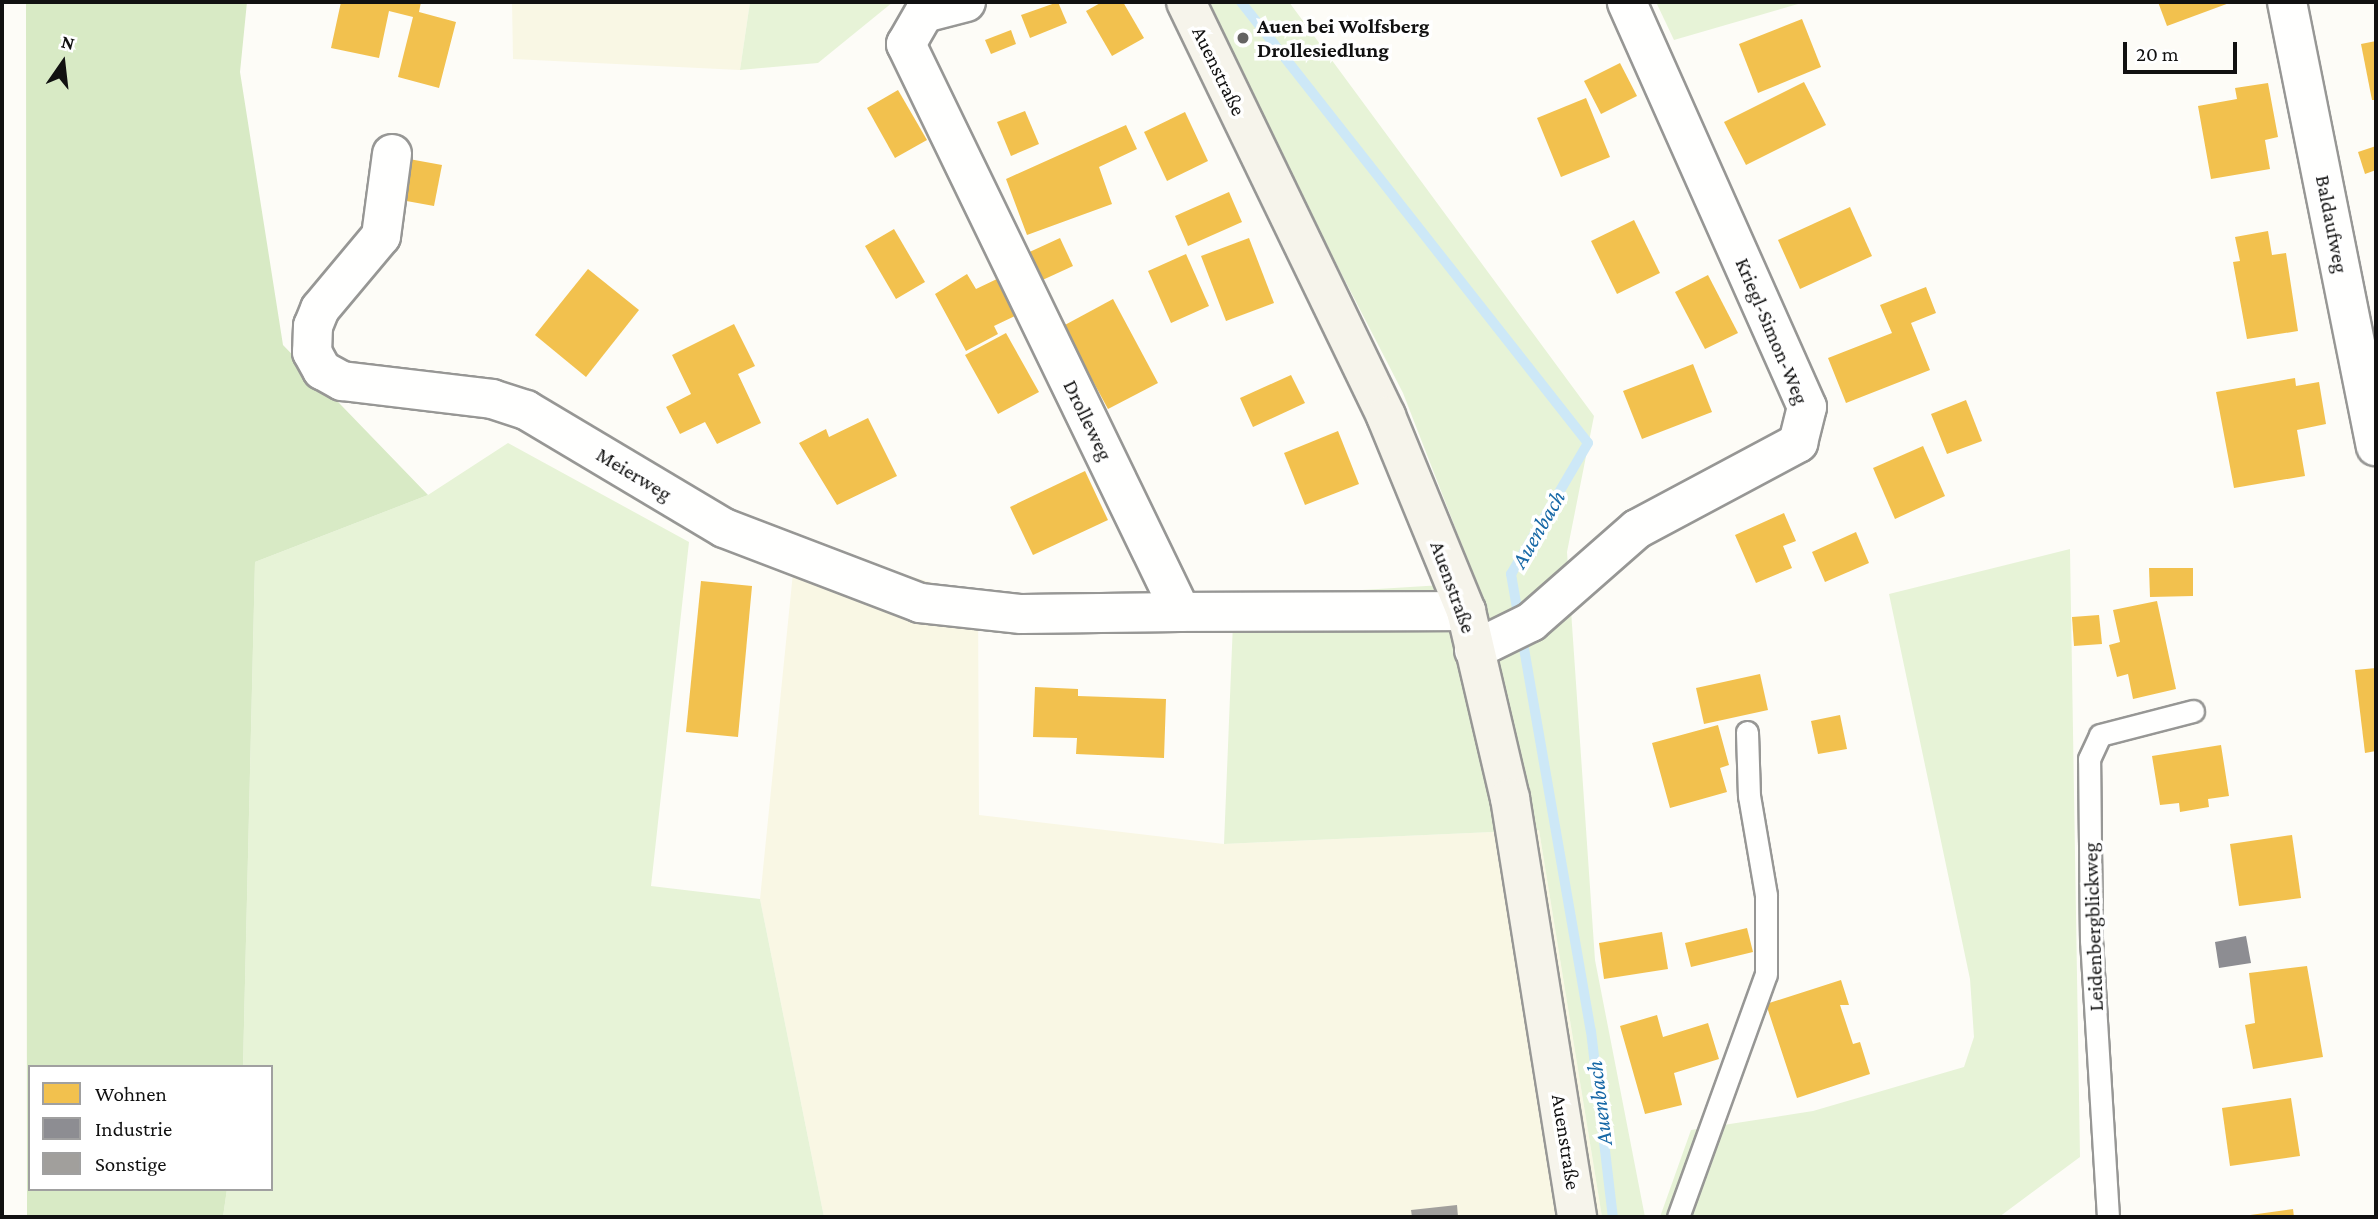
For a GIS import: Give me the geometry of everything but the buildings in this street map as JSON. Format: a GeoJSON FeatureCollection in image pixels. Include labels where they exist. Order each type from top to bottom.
{"type":"FeatureCollection","features":[{"type":"Feature","properties":{"kind":"street","name":"Drolleweg"},"geometry":{"type":"LineString","coordinates":[[966,2],[924,13],[906,44],[1181,612]]}},
{"type":"Feature","properties":{"kind":"street","name":"Auenstraße"},"geometry":{"type":"LineString","coordinates":[[1186,2],[1386,416],[1466,611],[1502,636],[1510,798],[1577,1217]]}},
{"type":"Feature","properties":{"kind":"street","name":"Kriegl-Simon-Weg"},"geometry":{"type":"LineString","coordinates":[[1502,636],[1637,529],[1798,443],[1807,407],[1627,2]]}},
{"type":"Feature","properties":{"kind":"street","name":"Baldaufweg"},"geometry":{"type":"LineString","coordinates":[[2287,2],[2376,446]]}},
{"type":"Feature","properties":{"kind":"street","name":"Meierweg"},"geometry":{"type":"LineString","coordinates":[[392,154],[381,236],[320,310],[313,326],[312,352],[322,370],[342,381],[492,399],[526,410],[724,528],[920,603],[1021,614],[1181,612]]}},
{"type":"Feature","properties":{"kind":"street"},"geometry":{"type":"LineString","coordinates":[[1181,612],[1466,611]]}},
{"type":"Feature","properties":{"kind":"lane","name":"Leidenbergblickweg"},"geometry":{"type":"LineString","coordinates":[[2108,1217],[2091,941],[2089,759],[2101,735],[2193,711]]}},
{"type":"Feature","properties":{"kind":"lane"},"geometry":{"type":"LineString","coordinates":[[1678,1217],[1766,974],[1766,895],[1749,796],[1747,732]]}},
{"type":"Feature","properties":{"kind":"shaded area"},"geometry":{"type":"Polygon","coordinates":[[[512,2],[750,2],[740,70],[513,59],[512,2]]]}},
{"type":"Feature","properties":{"kind":"shaded area"},"geometry":{"type":"Polygon","coordinates":[[[796,543],[978,596],[979,815],[1224,844],[1539,830],[1602,1217],[824,1217],[760,899],[796,543]]]}},
{"type":"Feature","properties":{"kind":"green space"},"geometry":{"type":"Polygon","coordinates":[[[26,2],[247,2],[240,72],[283,345],[428,495],[255,562],[243,1065],[28,1065],[28,1191],[227,1191],[223,1217],[27,1217],[26,2]]]}},
{"type":"Feature","properties":{"kind":"green space"},"geometry":{"type":"Polygon","coordinates":[[[750,2],[893,2],[818,63],[740,70],[750,2]]]}},
{"type":"Feature","properties":{"kind":"green space"},"geometry":{"type":"Polygon","coordinates":[[[1210,2],[1289,2],[1594,416],[1567,552],[1595,960],[1645,1217],[1602,1217],[1539,830],[1224,844],[1234,598],[1442,585],[1474,576],[1403,393],[1286,166],[1210,2]]]}},
{"type":"Feature","properties":{"kind":"green space"},"geometry":{"type":"Polygon","coordinates":[[[1656,2],[1805,2],[1674,40],[1656,2]]]}},
{"type":"Feature","properties":{"kind":"green space"},"geometry":{"type":"Polygon","coordinates":[[[508,443],[689,542],[651,886],[760,899],[824,1217],[223,1217],[227,1191],[273,1191],[273,1065],[243,1065],[255,562],[428,495],[508,443]]]}},
{"type":"Feature","properties":{"kind":"green space"},"geometry":{"type":"Polygon","coordinates":[[[2070,549],[2080,1157],[1999,1217],[1660,1217],[1691,1130],[1813,1111],[1964,1067],[1974,1037],[1970,979],[1889,594],[2070,549]]]}},
{"type":"Feature","properties":{"kind":"waterway","name":"Auenbach"},"geometry":{"type":"LineString","coordinates":[[1241,2],[1588,443],[1511,574],[1591,1031],[1613,1217]]}},
{"type":"Feature","properties":{"kind":"place","name":"Auen bei Wolfsberg Drollesiedlung"},"geometry":{"type":"Point","coordinates":[1243,38]}}]}
